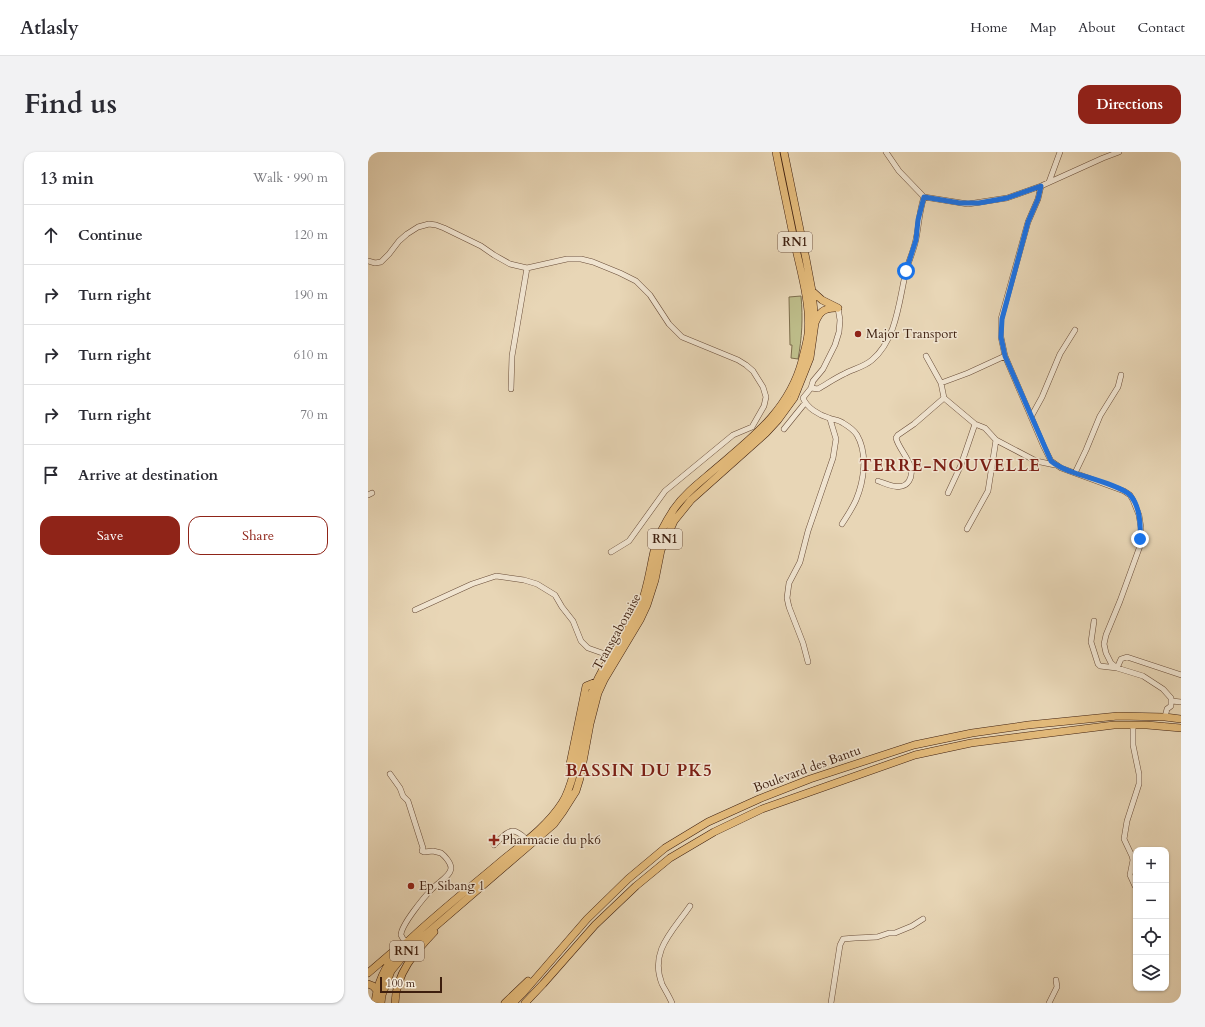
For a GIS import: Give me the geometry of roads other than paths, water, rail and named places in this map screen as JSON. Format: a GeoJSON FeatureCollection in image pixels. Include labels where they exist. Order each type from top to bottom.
{"type":"FeatureCollection","features":[{"type":"Feature","properties":{"kind":"highway","name":"Transgabonaise"},"geometry":{"type":"LineString","coordinates":[[375,1003],[377,990],[387,966],[405,944],[465,891],[543,826],[559,808],[568,792],[587,708],[596,682],[634,619],[649,580],[658,538],[676,507],[692,489],[773,417],[787,398],[802,362],[808,333],[808,315],[803,278],[776,152]]}},
{"type":"Feature","properties":{"kind":"highway","name":"Transgabonaise"},"geometry":{"type":"LineString","coordinates":[[380,1003],[388,978],[398,961],[409,949],[554,824],[568,805],[576,791],[580,778],[590,724],[598,692],[605,677],[648,605],[661,550],[669,530],[690,500],[766,433],[784,413],[794,398],[810,358],[815,323],[812,291],[784,152]]}},
{"type":"Feature","properties":{"kind":"highway"},"geometry":{"type":"LineString","coordinates":[[812,291],[822,300],[838,308]]}},
{"type":"Feature","properties":{"kind":"highway"},"geometry":{"type":"LineString","coordinates":[[815,323],[823,310],[828,308],[838,308]]}},
{"type":"Feature","properties":{"kind":"highway","name":"Boulevard des Bantu"},"geometry":{"type":"LineString","coordinates":[[513,1003],[592,914],[628,879],[665,848],[708,822],[759,799],[810,779],[914,745],[972,733],[1028,725],[1118,716],[1165,717],[1181,719]]}},
{"type":"Feature","properties":{"kind":"highway","name":"Boulevard des Bantu"},"geometry":{"type":"LineString","coordinates":[[524,1003],[543,984],[595,925],[636,886],[670,858],[714,832],[762,809],[915,755],[971,743],[1078,729],[1133,725],[1181,728]]}},
{"type":"Feature","properties":{"kind":"highway"},"geometry":{"type":"LineString","coordinates":[[395,1003],[397,989],[405,968],[418,949],[442,923],[446,916]]}},
{"type":"Feature","properties":{"kind":"highway"},"geometry":{"type":"LineString","coordinates":[[368,973],[396,949],[405,944]]}},
{"type":"Feature","properties":{"kind":"highway"},"geometry":{"type":"LineString","coordinates":[[505,1003],[548,964]]}},
{"type":"Feature","properties":{"kind":"highway"},"geometry":{"type":"LineString","coordinates":[[368,984],[377,990],[380,996],[380,1003]]}},
{"type":"Feature","properties":{"kind":"highway"},"geometry":{"type":"LineString","coordinates":[[531,1003],[543,984]]}},
{"type":"Feature","properties":{"kind":"street"},"geometry":{"type":"LineString","coordinates":[[886,152],[899,171],[924,197],[960,203],[979,203],[1007,198],[1041,186],[1119,152]]}},
{"type":"Feature","properties":{"kind":"street"},"geometry":{"type":"LineString","coordinates":[[1049,182],[1060,152]]}},
{"type":"Feature","properties":{"kind":"street"},"geometry":{"type":"LineString","coordinates":[[1041,186],[1038,199],[1028,222],[1002,319],[1001,337],[1005,356],[1048,456],[1055,465]]}},
{"type":"Feature","properties":{"kind":"street"},"geometry":{"type":"LineString","coordinates":[[811,388],[818,389],[843,374],[871,361],[882,348],[897,312],[906,271],[916,240],[918,220],[924,197]]}},
{"type":"Feature","properties":{"kind":"street"},"geometry":{"type":"LineString","coordinates":[[368,260],[375,263],[381,262],[407,234],[418,227],[429,224],[444,228],[481,246],[510,264],[527,268],[555,261],[581,259],[614,270],[636,281],[650,295],[662,315],[674,330],[682,337],[738,360],[753,371],[763,387],[766,397],[764,406],[752,427],[733,435],[665,491],[629,541],[611,552]]}},
{"type":"Feature","properties":{"kind":"street"},"geometry":{"type":"LineString","coordinates":[[511,389],[512,356],[527,268]]}},
{"type":"Feature","properties":{"kind":"street"},"geometry":{"type":"LineString","coordinates":[[838,308],[840,320],[839,332],[835,345],[823,370],[814,380],[811,388],[803,398],[805,403],[817,413],[842,422],[856,433],[862,451],[864,464],[862,479],[856,500],[842,524]]}},
{"type":"Feature","properties":{"kind":"street"},"geometry":{"type":"LineString","coordinates":[[1031,417],[1042,397],[1060,354],[1075,330]]}},
{"type":"Feature","properties":{"kind":"street"},"geometry":{"type":"LineString","coordinates":[[926,356],[940,383],[944,398],[975,424],[985,428],[996,440],[1036,461],[1055,465],[1124,491],[1130,495],[1139,515],[1141,528],[1138,552],[1106,635],[1104,644],[1106,653],[1111,663],[1117,668]]}},
{"type":"Feature","properties":{"kind":"street"},"geometry":{"type":"LineString","coordinates":[[940,383],[968,373],[1005,356]]}},
{"type":"Feature","properties":{"kind":"street"},"geometry":{"type":"LineString","coordinates":[[1075,473],[1100,416],[1118,387],[1121,375]]}},
{"type":"Feature","properties":{"kind":"street"},"geometry":{"type":"LineString","coordinates":[[878,481],[901,487],[908,483],[912,472],[910,463],[896,438],[944,398]]}},
{"type":"Feature","properties":{"kind":"street"},"geometry":{"type":"LineString","coordinates":[[784,429],[805,403]]}},
{"type":"Feature","properties":{"kind":"street"},"geometry":{"type":"LineString","coordinates":[[808,662],[803,643],[788,607],[787,598],[791,579],[798,568],[808,531],[835,451],[836,440],[830,418]]}},
{"type":"Feature","properties":{"kind":"street"},"geometry":{"type":"LineString","coordinates":[[948,493],[961,465],[975,424]]}},
{"type":"Feature","properties":{"kind":"street"},"geometry":{"type":"LineString","coordinates":[[752,427],[756,433]]}},
{"type":"Feature","properties":{"kind":"street"},"geometry":{"type":"LineString","coordinates":[[967,529],[988,491],[996,440]]}},
{"type":"Feature","properties":{"kind":"street"},"geometry":{"type":"LineString","coordinates":[[415,610],[472,584],[496,576],[524,580],[537,584],[555,595],[573,622],[581,641],[588,648],[605,654],[612,654]]}},
{"type":"Feature","properties":{"kind":"street"},"geometry":{"type":"LineString","coordinates":[[1094,621],[1091,642],[1098,664],[1100,666],[1117,668],[1143,676],[1157,685],[1167,693],[1172,701],[1171,706],[1167,709],[1165,717]]}},
{"type":"Feature","properties":{"kind":"street"},"geometry":{"type":"LineString","coordinates":[[1117,668],[1122,659],[1127,656],[1181,675]]}},
{"type":"Feature","properties":{"kind":"street"},"geometry":{"type":"LineString","coordinates":[[1172,701],[1181,702]]}},
{"type":"Feature","properties":{"kind":"street"},"geometry":{"type":"LineString","coordinates":[[1133,725],[1134,753],[1137,764],[1139,784],[1127,822],[1124,839],[1133,860],[1130,875],[1134,883]]}},
{"type":"Feature","properties":{"kind":"street"},"geometry":{"type":"LineString","coordinates":[[390,774],[400,788],[403,796],[408,801],[417,825],[423,848],[422,851],[441,853],[451,869],[448,875],[428,894],[404,926],[401,933],[405,944]]}},
{"type":"Feature","properties":{"kind":"street"},"geometry":{"type":"LineString","coordinates":[[494,845],[512,830],[518,832],[527,840]]}},
{"type":"Feature","properties":{"kind":"street"},"geometry":{"type":"LineString","coordinates":[[672,1003],[662,985],[658,963],[659,955],[662,946],[690,906]]}},
{"type":"Feature","properties":{"kind":"street"},"geometry":{"type":"LineString","coordinates":[[831,1003],[840,945],[843,939],[877,937],[889,933],[895,933],[912,926],[923,919]]}},
{"type":"Feature","properties":{"kind":"street"},"geometry":{"type":"LineString","coordinates":[[1049,1003],[1057,987],[1056,980]]}},
{"type":"Feature","properties":{"kind":"place","name":"Major Transport"},"geometry":{"type":"Point","coordinates":[858,334]}},
{"type":"Feature","properties":{"kind":"place","name":"Pharmacie du pk6"},"geometry":{"type":"Point","coordinates":[494,840]}},
{"type":"Feature","properties":{"kind":"place","name":"Ep Sibang 1"},"geometry":{"type":"Point","coordinates":[411,886]}},
{"type":"Feature","properties":{"kind":"district","name":"TERRE-NOUVELLE"},"geometry":{"type":"Point","coordinates":[950,465]}},
{"type":"Feature","properties":{"kind":"district","name":"BASSIN DU PK5"},"geometry":{"type":"Point","coordinates":[639,770]}}]}
